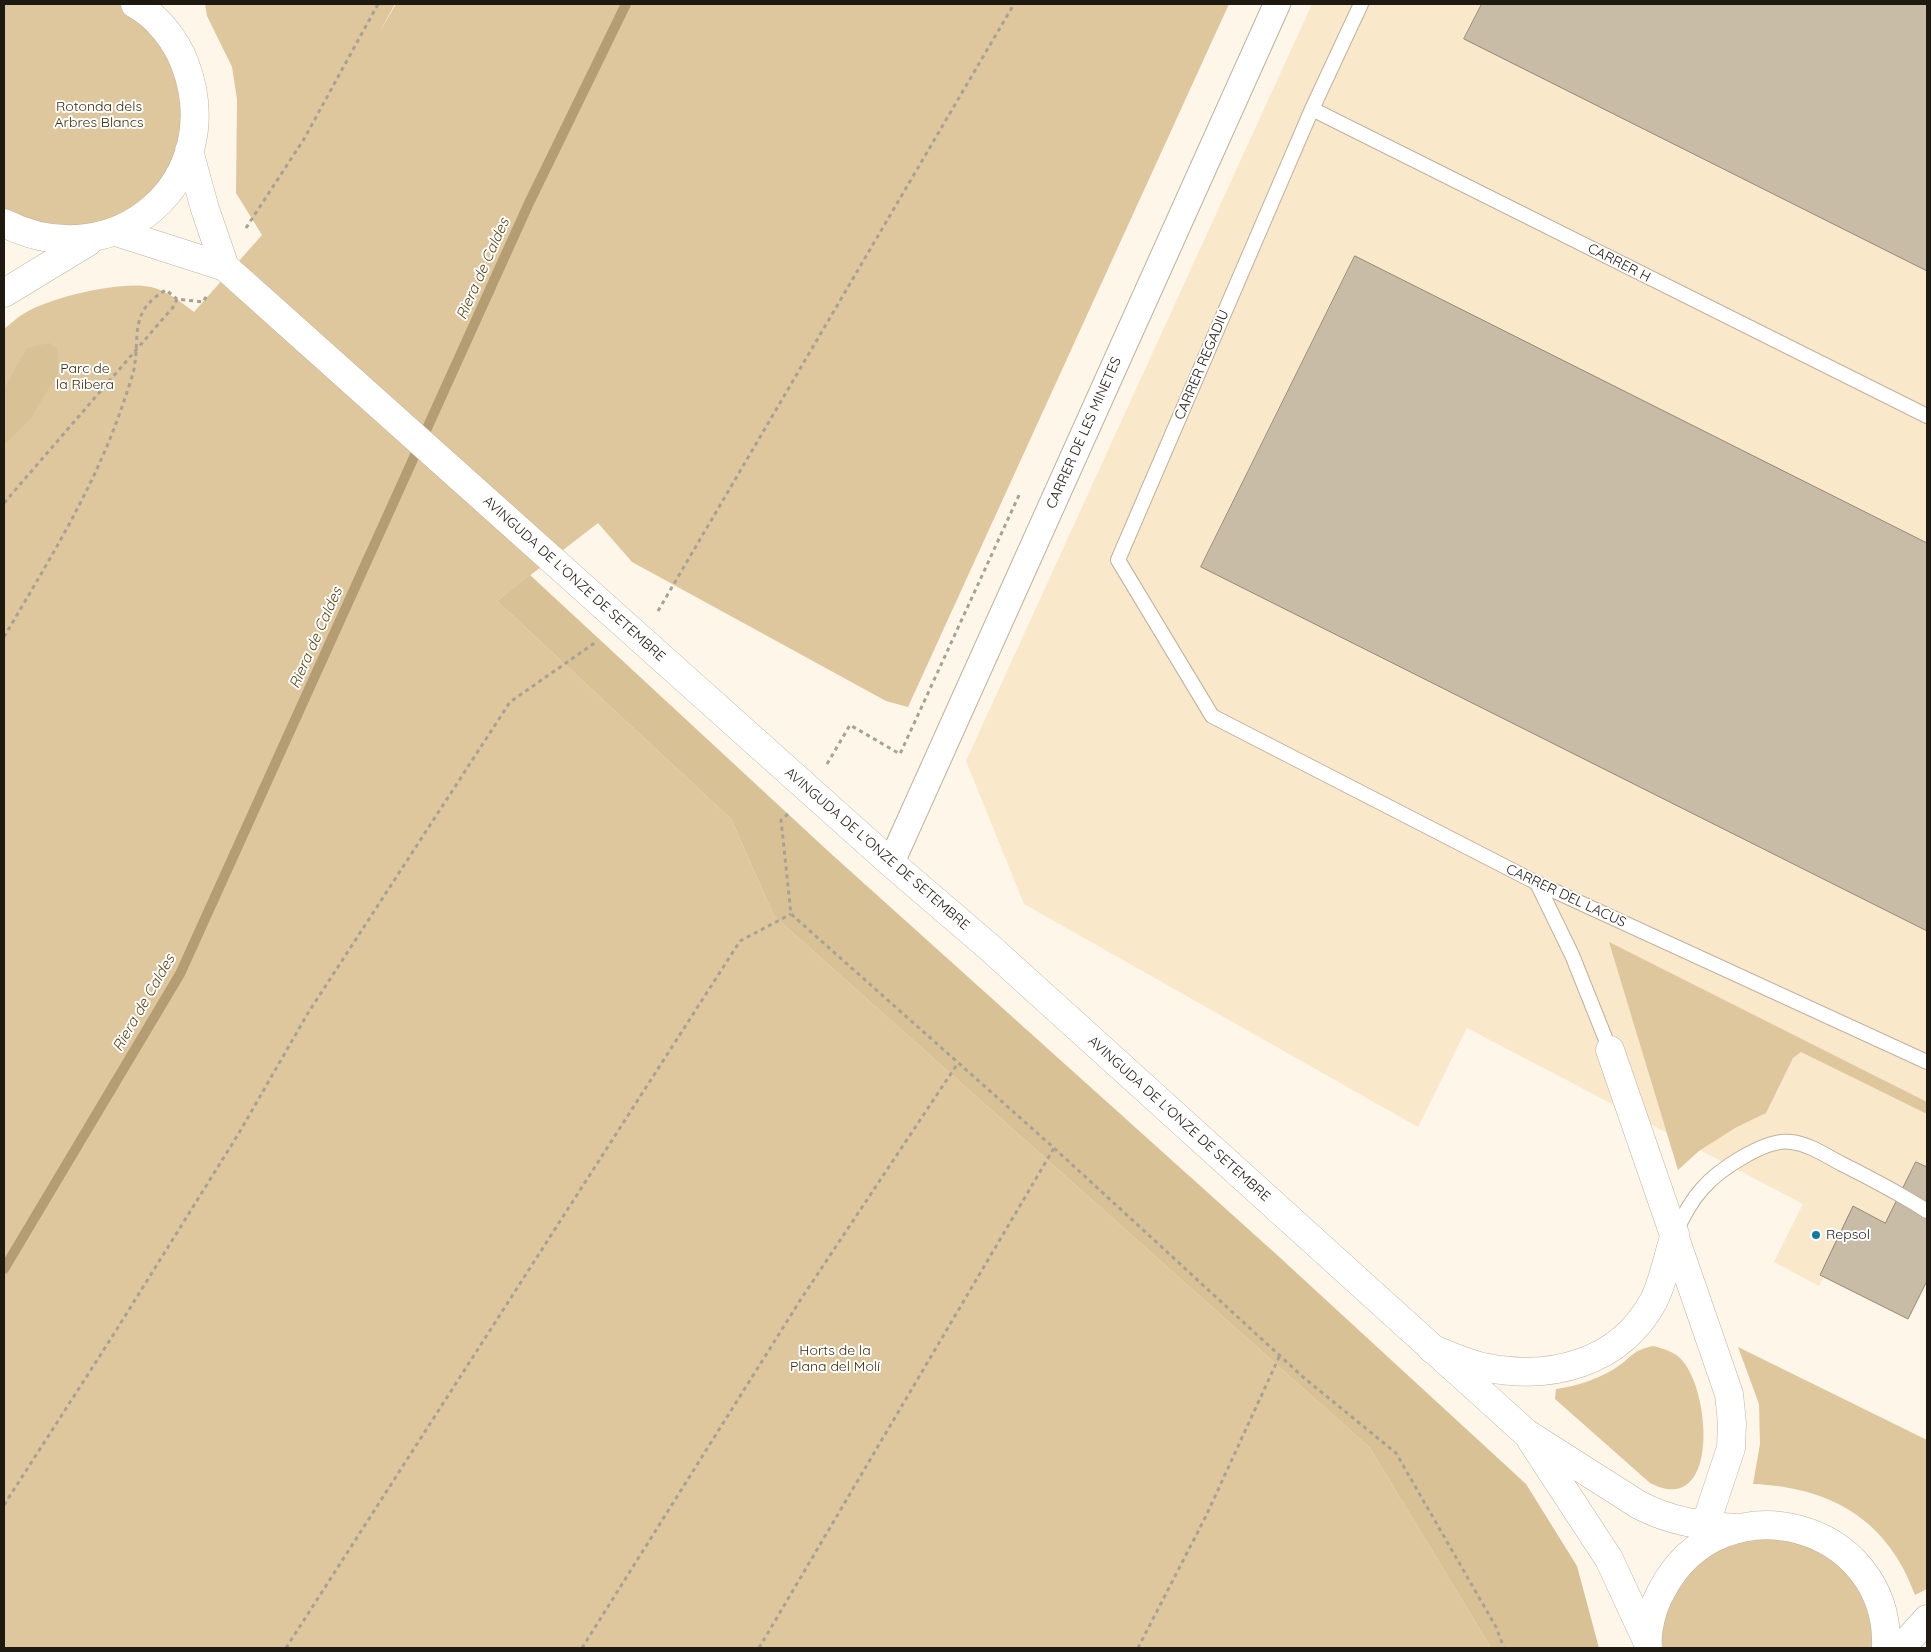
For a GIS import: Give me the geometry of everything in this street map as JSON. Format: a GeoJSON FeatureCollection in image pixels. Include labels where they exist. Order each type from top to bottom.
{"type":"FeatureCollection","features":[{"type":"Feature","properties":{"kind":"main road"},"geometry":{"type":"LineString","coordinates":[[4,292],[105,235],[136,221],[164,196],[180,172],[189,151],[195,127],[195,103],[188,71],[170,35],[144,9],[135,4]]}},
{"type":"Feature","properties":{"kind":"main road"},"geometry":{"type":"LineString","coordinates":[[169,4],[170,35]]}},
{"type":"Feature","properties":{"kind":"main road","name":"AVINGUDA DE L'ONZE DE SETEMBRE"},"geometry":{"type":"LineString","coordinates":[[189,151],[205,209],[225,267]]}},
{"type":"Feature","properties":{"kind":"main road"},"geometry":{"type":"LineString","coordinates":[[4,223],[25,234],[59,241],[105,235]]}},
{"type":"Feature","properties":{"kind":"main road","name":"AVINGUDA DE L'ONZE DE SETEMBRE"},"geometry":{"type":"LineString","coordinates":[[105,235],[225,267],[891,863],[989,947],[1526,1433],[1639,1505],[1701,1536],[1736,1528],[1777,1524],[1817,1534],[1852,1558],[1876,1592],[1887,1632],[1886,1648]]}},
{"type":"Feature","properties":{"kind":"main road"},"geometry":{"type":"LineString","coordinates":[[1610,1050],[1729,1394],[1732,1423],[1731,1448],[1701,1536],[1666,1581],[1652,1613],[1648,1645]]}},
{"type":"Feature","properties":{"kind":"main road"},"geometry":{"type":"LineString","coordinates":[[1431,1349],[1482,1366],[1523,1371],[1556,1369],[1592,1360],[1618,1345],[1638,1324],[1654,1298],[1675,1234]]}},
{"type":"Feature","properties":{"kind":"main road","name":"AVINGUDA DE L'ONZE DE SETEMBRE"},"geometry":{"type":"LineString","coordinates":[[1526,1433],[1609,1559],[1648,1645]]}},
{"type":"Feature","properties":{"kind":"main road"},"geometry":{"type":"LineString","coordinates":[[1901,1648],[1927,1618]]}},
{"type":"Feature","properties":{"kind":"street","name":"CARRER DE LES MINETES"},"geometry":{"type":"LineString","coordinates":[[891,863],[1277,4]]}},
{"type":"Feature","properties":{"kind":"lane","name":"CARRER REGADIU"},"geometry":{"type":"LineString","coordinates":[[1212,716],[1118,560],[1312,109],[1362,4]]}},
{"type":"Feature","properties":{"kind":"lane","name":"CARRER H"},"geometry":{"type":"LineString","coordinates":[[1312,109],[1927,416]]}},
{"type":"Feature","properties":{"kind":"lane","name":"CARRER DEL LACUS"},"geometry":{"type":"LineString","coordinates":[[1212,716],[1537,883],[1927,1062]]}},
{"type":"Feature","properties":{"kind":"lane"},"geometry":{"type":"LineString","coordinates":[[1537,883],[1572,955],[1610,1050]]}},
{"type":"Feature","properties":{"kind":"lane"},"geometry":{"type":"LineString","coordinates":[[1675,1234],[1686,1211],[1703,1188],[1746,1156],[1772,1144],[1790,1141],[1812,1148],[1900,1194],[1927,1211]]}},
{"type":"Feature","properties":{"kind":"path"},"geometry":{"type":"LineString","coordinates":[[4,637],[75,517],[101,460],[125,398],[134,368],[136,330],[148,304],[166,290],[176,299],[203,302],[225,267],[244,231],[304,139],[378,4]]}},
{"type":"Feature","properties":{"kind":"path"},"geometry":{"type":"LineString","coordinates":[[4,1505],[112,1338],[234,1141],[308,1013],[510,702],[625,624],[1014,4]]}},
{"type":"Feature","properties":{"kind":"path"},"geometry":{"type":"LineString","coordinates":[[4,503],[174,306],[176,299]]}},
{"type":"Feature","properties":{"kind":"path"},"geometry":{"type":"LineString","coordinates":[[811,791],[850,725],[900,754],[1021,492]]}},
{"type":"Feature","properties":{"kind":"path"},"geometry":{"type":"LineString","coordinates":[[782,820],[791,914],[1054,1148],[1280,1355],[1396,1453],[1496,1627],[1504,1648]]}},
{"type":"Feature","properties":{"kind":"path"},"geometry":{"type":"LineString","coordinates":[[286,1648],[740,941],[791,914]]}},
{"type":"Feature","properties":{"kind":"path"},"geometry":{"type":"LineString","coordinates":[[582,1648],[802,1299],[958,1063]]}},
{"type":"Feature","properties":{"kind":"path"},"geometry":{"type":"LineString","coordinates":[[759,1648],[1054,1148]]}},
{"type":"Feature","properties":{"kind":"path"},"geometry":{"type":"LineString","coordinates":[[1138,1648],[1206,1516],[1280,1355]]}},
{"type":"Feature","properties":{"kind":"shaded area"},"geometry":{"type":"Polygon","coordinates":[[[1312,4],[1927,4],[1927,1269],[1848,1228],[1819,1286],[1774,1262],[1803,1204],[1467,1028],[1418,1127],[1024,904],[966,761],[1312,4]]]}},
{"type":"Feature","properties":{"kind":"shaded area"},"geometry":{"type":"Polygon","coordinates":[[[49,343],[57,349],[58,373],[31,418],[4,445],[4,389],[27,348],[49,343]]]}},
{"type":"Feature","properties":{"kind":"shaded area"},"geometry":{"type":"Polygon","coordinates":[[[530,575],[828,851],[1276,1254],[1526,1484],[1577,1566],[1599,1648],[1491,1648],[1370,1448],[774,916],[731,819],[497,601],[530,575]]]}},
{"type":"Feature","properties":{"kind":"green space","name":"Rotonda dels Arbres Blancs"},"geometry":{"type":"Polygon","coordinates":[[[4,4],[135,4],[170,35],[189,151],[116,232],[4,223],[4,4]]]}},
{"type":"Feature","properties":{"kind":"green space"},"geometry":{"type":"Polygon","coordinates":[[[205,4],[395,4],[379,33],[396,4],[1229,4],[908,707],[886,701],[632,562],[598,523],[497,601],[731,819],[774,916],[1370,1448],[1491,1648],[4,1648],[4,329],[22,315],[51,301],[87,291],[123,286],[139,285],[163,291],[194,312],[262,235],[236,193],[237,99],[232,67],[207,16],[205,4]]]}},
{"type":"Feature","properties":{"kind":"green space"},"geometry":{"type":"Polygon","coordinates":[[[1609,942],[1927,1102],[1927,1114],[1801,1052],[1793,1058],[1766,1113],[1735,1128],[1699,1151],[1678,1170],[1609,942]]]}},
{"type":"Feature","properties":{"kind":"green space"},"geometry":{"type":"Polygon","coordinates":[[[1653,1346],[1672,1352],[1681,1359],[1691,1375],[1699,1397],[1703,1422],[1703,1447],[1698,1468],[1688,1483],[1672,1489],[1650,1483],[1555,1399],[1556,1389],[1579,1384],[1600,1376],[1614,1369],[1635,1353],[1653,1346]]]}},
{"type":"Feature","properties":{"kind":"green space"},"geometry":{"type":"Polygon","coordinates":[[[1738,1347],[1927,1440],[1927,1589],[1915,1595],[1903,1569],[1889,1546],[1853,1512],[1807,1492],[1753,1484],[1760,1444],[1759,1404],[1738,1347]]]}},
{"type":"Feature","properties":{"kind":"green space"},"geometry":{"type":"Polygon","coordinates":[[[1777,1524],[1851,1558],[1886,1648],[1648,1648],[1683,1560],[1777,1524]]]}},
{"type":"Feature","properties":{"kind":"building"},"geometry":{"type":"Polygon","coordinates":[[[1482,4],[1927,4],[1927,271],[1464,39],[1482,4]]]}},
{"type":"Feature","properties":{"kind":"building"},"geometry":{"type":"Polygon","coordinates":[[[1355,256],[1927,543],[1927,931],[1201,567],[1355,256]]]}},
{"type":"Feature","properties":{"kind":"building"},"geometry":{"type":"Polygon","coordinates":[[[1916,1162],[1927,1167],[1927,1281],[1908,1319],[1820,1275],[1853,1206],[1885,1223],[1916,1162]]]}},
{"type":"Feature","properties":{"kind":"waterway","name":"Riera de Caldes"},"geometry":{"type":"LineString","coordinates":[[4,1269],[180,974],[529,203],[626,4]]}},
{"type":"Feature","properties":{"kind":"place","name":"Repsol"},"geometry":{"type":"Point","coordinates":[1816,1235]}},
{"type":"Feature","properties":{"kind":"park label","name":"Parc de la Ribera"},"geometry":{"type":"Point","coordinates":[85,378]}},
{"type":"Feature","properties":{"kind":"park label","name":"Horts de la Plana del Molí"},"geometry":{"type":"Point","coordinates":[835,1359]}}]}
